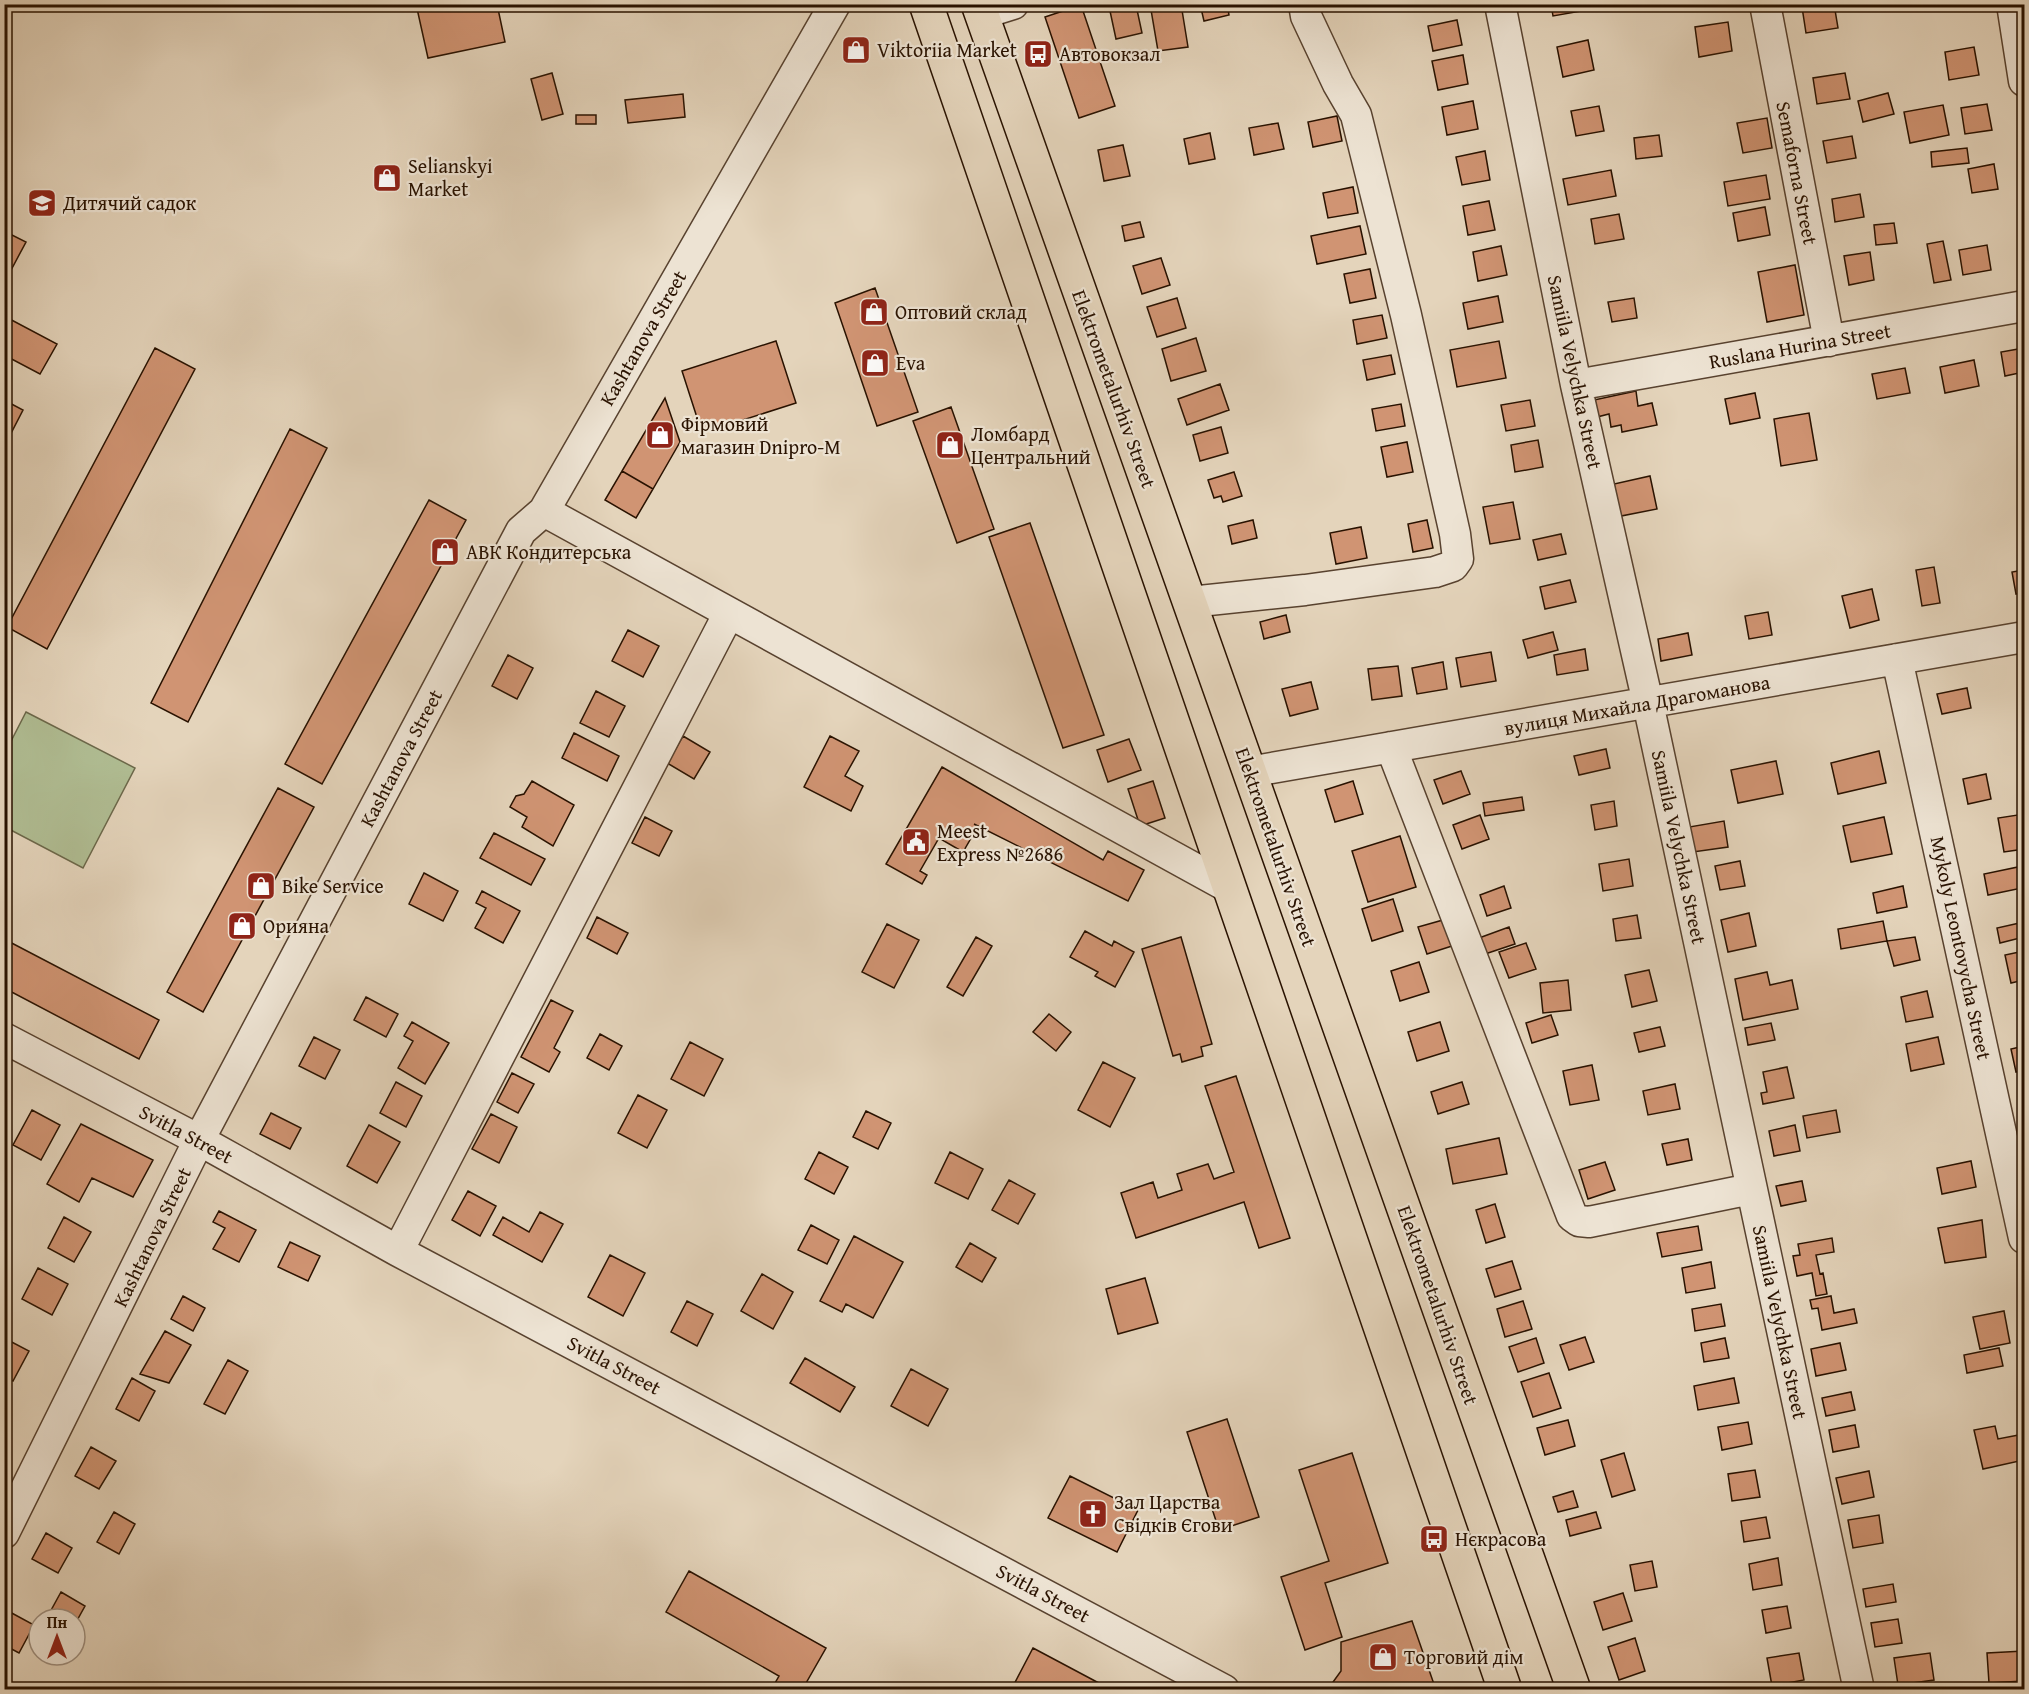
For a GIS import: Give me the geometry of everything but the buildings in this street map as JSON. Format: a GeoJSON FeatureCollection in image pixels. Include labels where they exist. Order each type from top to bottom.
{"type":"FeatureCollection","features":[{"type":"Feature","properties":{"kind":"main road"},"geometry":{"type":"LineString","coordinates":[[926,4],[1505,1689]]}},
{"type":"Feature","properties":{"kind":"main road","name":"Elektrometalurhiv Street"},"geometry":{"type":"LineString","coordinates":[[980,9],[1574,1689]]}},
{"type":"Feature","properties":{"kind":"street","name":"Kashtanova Street"},"geometry":{"type":"LineString","coordinates":[[4,1533],[199,1140],[521,531],[544,511],[835,4]]}},
{"type":"Feature","properties":{"kind":"street"},"geometry":{"type":"LineString","coordinates":[[980,9],[1013,4]]}},
{"type":"Feature","properties":{"kind":"street"},"geometry":{"type":"LineString","coordinates":[[1190,602],[1305,590],[1436,572],[1453,566],[1458,559],[1455,534],[1406,315],[1356,114],[1338,84],[1306,16],[1304,4]]}},
{"type":"Feature","properties":{"kind":"street","name":"Samiila Velychka Street"},"geometry":{"type":"LineString","coordinates":[[1500,4],[1576,386],[1648,704],[1859,1689]]}},
{"type":"Feature","properties":{"kind":"street","name":"Semaforna Street"},"geometry":{"type":"LineString","coordinates":[[1765,4],[1829,341]]}},
{"type":"Feature","properties":{"kind":"street"},"geometry":{"type":"LineString","coordinates":[[2012,4],[2025,81]]}},
{"type":"Feature","properties":{"kind":"street","name":"Ruslana Hurina Street"},"geometry":{"type":"LineString","coordinates":[[1576,386],[2025,306]]}},
{"type":"Feature","properties":{"kind":"street"},"geometry":{"type":"LineString","coordinates":[[544,511],[1230,888]]}},
{"type":"Feature","properties":{"kind":"street"},"geometry":{"type":"LineString","coordinates":[[398,1251],[729,613]]}},
{"type":"Feature","properties":{"kind":"street","name":"вулиця Михайла Драгоманова"},"geometry":{"type":"LineString","coordinates":[[1249,772],[2025,637]]}},
{"type":"Feature","properties":{"kind":"street","name":"Mykoly Leontovycha Street"},"geometry":{"type":"LineString","coordinates":[[1896,659],[2025,1238]]}},
{"type":"Feature","properties":{"kind":"street"},"geometry":{"type":"LineString","coordinates":[[1391,747],[1572,1216],[1580,1221],[1589,1222],[1751,1189]]}},
{"type":"Feature","properties":{"kind":"street","name":"Svitla Street"},"geometry":{"type":"LineString","coordinates":[[4,1038],[199,1140],[398,1251],[1224,1689]]}},
{"type":"Feature","properties":{"kind":"green space"},"geometry":{"type":"Polygon","coordinates":[[[26,712],[135,768],[83,868],[5,827],[5,753],[26,712]]]}},
{"type":"Feature","properties":{"kind":"place","name":"Viktoriia Market"},"geometry":{"type":"Point","coordinates":[856,50]}},
{"type":"Feature","properties":{"kind":"place","name":"Автовокзал"},"geometry":{"type":"Point","coordinates":[1038,54]}},
{"type":"Feature","properties":{"kind":"place","name":"Selianskyi Market"},"geometry":{"type":"Point","coordinates":[387,178]}},
{"type":"Feature","properties":{"kind":"place","name":"Дитячий садок"},"geometry":{"type":"Point","coordinates":[42,203]}},
{"type":"Feature","properties":{"kind":"place","name":"Оптовий склад"},"geometry":{"type":"Point","coordinates":[874,312]}},
{"type":"Feature","properties":{"kind":"place","name":"Eva"},"geometry":{"type":"Point","coordinates":[875,363]}},
{"type":"Feature","properties":{"kind":"place","name":"Фірмовий магазин Dnipro-M"},"geometry":{"type":"Point","coordinates":[660,435]}},
{"type":"Feature","properties":{"kind":"place","name":"Ломбард Центральний"},"geometry":{"type":"Point","coordinates":[950,445]}},
{"type":"Feature","properties":{"kind":"place","name":"АВК Кондитерська"},"geometry":{"type":"Point","coordinates":[445,552]}},
{"type":"Feature","properties":{"kind":"place","name":"Meest Express №2686"},"geometry":{"type":"Point","coordinates":[916,842]}},
{"type":"Feature","properties":{"kind":"place","name":"Bike Service"},"geometry":{"type":"Point","coordinates":[261,886]}},
{"type":"Feature","properties":{"kind":"place","name":"Орияна"},"geometry":{"type":"Point","coordinates":[242,926]}},
{"type":"Feature","properties":{"kind":"place","name":"Зал Царства Свідків Єгови"},"geometry":{"type":"Point","coordinates":[1093,1514]}},
{"type":"Feature","properties":{"kind":"place","name":"Нєкрасова"},"geometry":{"type":"Point","coordinates":[1434,1539]}},
{"type":"Feature","properties":{"kind":"place","name":"Торговий дім"},"geometry":{"type":"Point","coordinates":[1383,1657]}}]}
